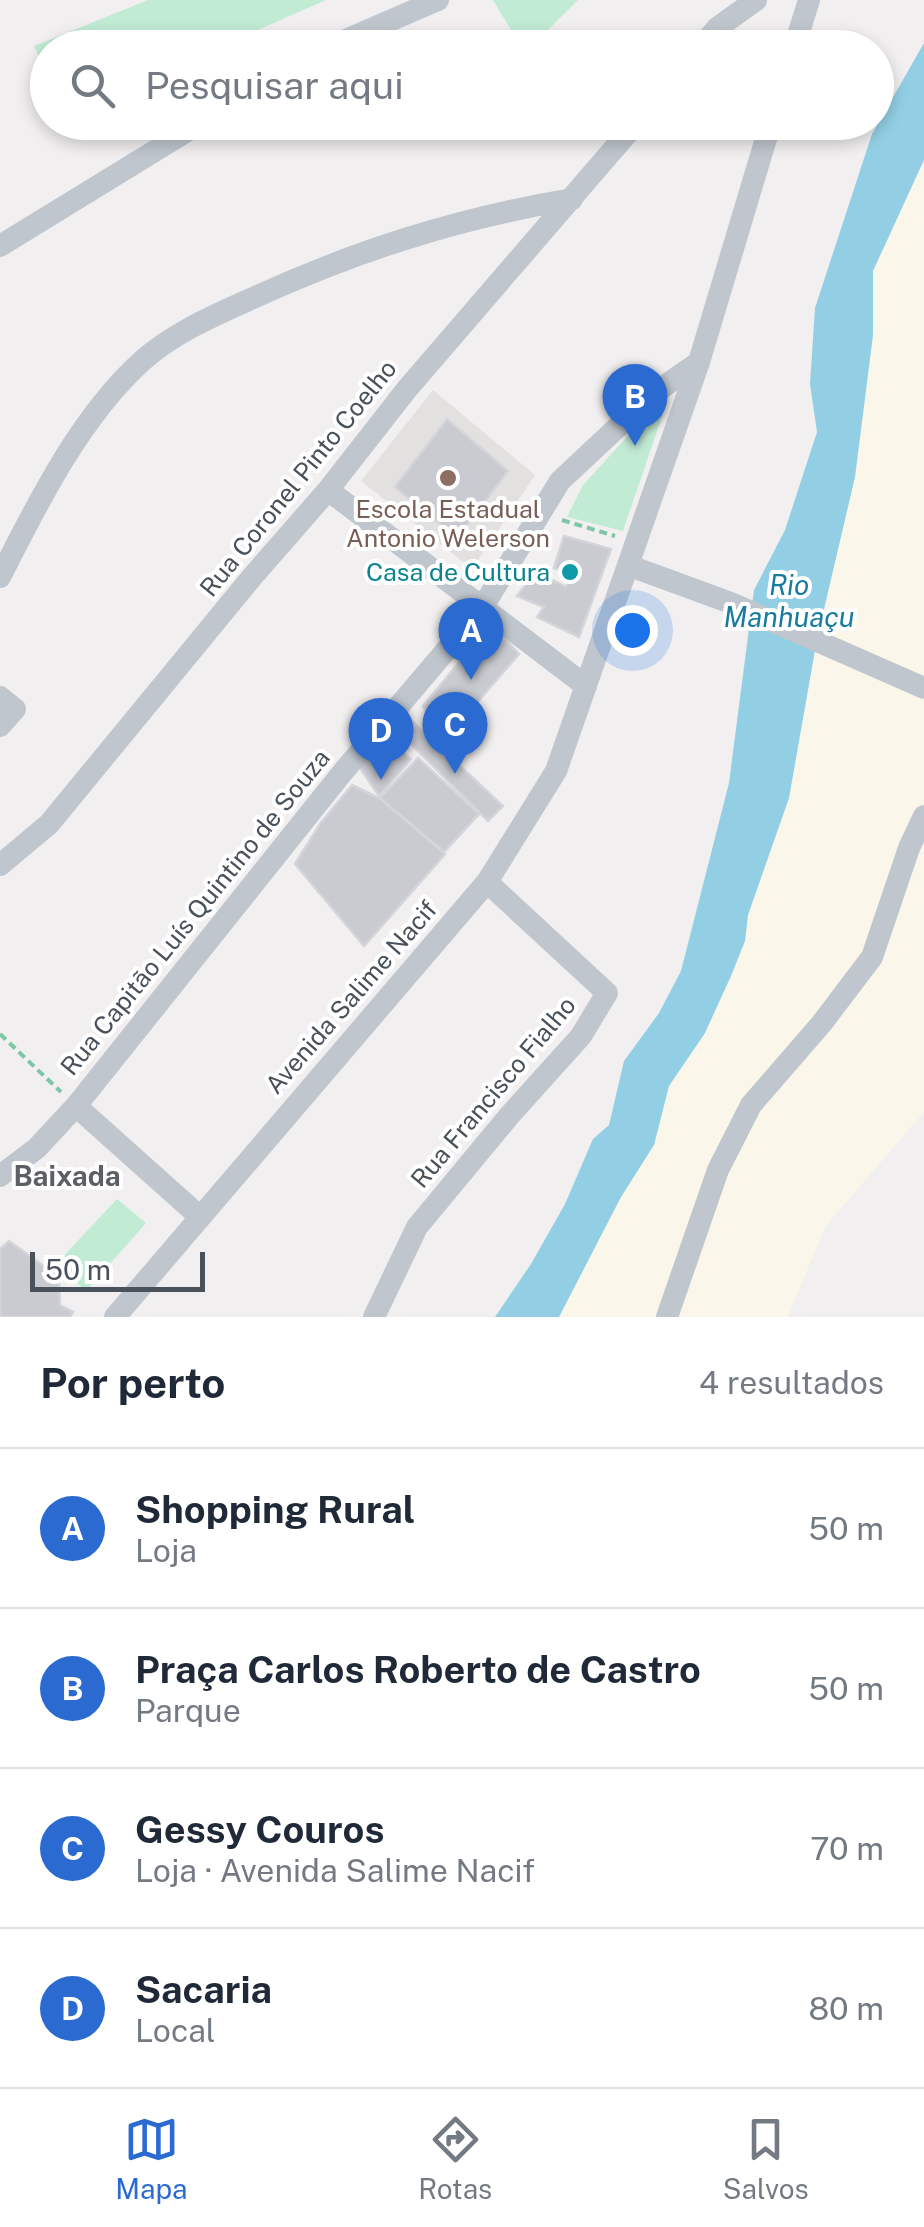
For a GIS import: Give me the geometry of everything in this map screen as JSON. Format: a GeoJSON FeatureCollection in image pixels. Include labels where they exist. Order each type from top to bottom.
{"type":"FeatureCollection","features":[{"type":"Feature","properties":{"kind":"street"},"geometry":{"type":"LineString","coordinates":[[369,30],[438,0]]}},
{"type":"Feature","properties":{"kind":"street"},"geometry":{"type":"LineString","coordinates":[[715,30],[756,0]]}},
{"type":"Feature","properties":{"kind":"street"},"geometry":{"type":"LineString","coordinates":[[800,30],[809,0]]}},
{"type":"Feature","properties":{"kind":"street"},"geometry":{"type":"LineString","coordinates":[[0,246],[173,140]]}},
{"type":"Feature","properties":{"kind":"street","name":"Rua Coronel Pinto Coelho"},"geometry":{"type":"LineString","coordinates":[[0,866],[49,824],[328,490],[407,389],[622,140]]}},
{"type":"Feature","properties":{"kind":"street"},"geometry":{"type":"LineString","coordinates":[[766,140],[700,362],[630,566],[730,603],[924,688]]}},
{"type":"Feature","properties":{"kind":"street"},"geometry":{"type":"LineString","coordinates":[[0,577],[42,494],[86,430],[138,364],[172,336],[295,279],[418,232],[494,212],[572,199]]}},
{"type":"Feature","properties":{"kind":"street","name":"Rua Capitão Luís Quintino de Souza"},"geometry":{"type":"LineString","coordinates":[[0,1176],[37,1148],[76,1106],[330,788],[482,608],[560,481],[653,394],[700,362]]}},
{"type":"Feature","properties":{"kind":"street"},"geometry":{"type":"LineString","coordinates":[[328,490],[586,686]]}},
{"type":"Feature","properties":{"kind":"street","name":"Avenida Salime Nacif"},"geometry":{"type":"LineString","coordinates":[[115,1317],[487,882],[556,771],[630,566]]}},
{"type":"Feature","properties":{"kind":"street"},"geometry":{"type":"LineString","coordinates":[[667,1317],[718,1170],[750,1105],[872,957],[909,848],[924,816]]}},
{"type":"Feature","properties":{"kind":"street","name":"Rua Francisco Fialho"},"geometry":{"type":"LineString","coordinates":[[374,1317],[417,1226],[581,1036],[607,992],[487,882]]}},
{"type":"Feature","properties":{"kind":"street"},"geometry":{"type":"LineString","coordinates":[[76,1106],[199,1216]]}},
{"type":"Feature","properties":{"kind":"path"},"geometry":{"type":"LineString","coordinates":[[568,507],[561,520],[638,542]]}},
{"type":"Feature","properties":{"kind":"path"},"geometry":{"type":"LineString","coordinates":[[0,1034],[76,1106]]}},
{"type":"Feature","properties":{"kind":"shaded area"},"geometry":{"type":"Polygon","coordinates":[[[924,160],[924,1112],[825,1227],[788,1317],[559,1317],[621,1197],[654,1145],[669,1086],[705,1033],[745,941],[748,915],[789,798],[817,639],[855,477],[873,335],[873,271],[924,160]]]}},
{"type":"Feature","properties":{"kind":"shaded area","name":"Escola Estadual Antonio Welerson"},"geometry":{"type":"Polygon","coordinates":[[[433,390],[535,475],[472,569],[361,481],[433,390]]]}},
{"type":"Feature","properties":{"kind":"green space"},"geometry":{"type":"Polygon","coordinates":[[[148,0],[326,0],[258,30],[74,30],[148,0]]]}},
{"type":"Feature","properties":{"kind":"green space"},"geometry":{"type":"Polygon","coordinates":[[[493,0],[578,0],[548,30],[511,30],[493,0]]]}},
{"type":"Feature","properties":{"kind":"green space"},"geometry":{"type":"Polygon","coordinates":[[[655,406],[665,408],[623,531],[567,517],[583,485],[655,406]]]}},
{"type":"Feature","properties":{"kind":"green space"},"geometry":{"type":"Polygon","coordinates":[[[117,1199],[146,1223],[86,1291],[56,1264],[117,1199]]]}},
{"type":"Feature","properties":{"kind":"water","name":"Rio Manhuaçu"},"geometry":{"type":"Polygon","coordinates":[[[924,43],[924,160],[873,271],[873,335],[855,477],[817,639],[789,798],[748,915],[745,941],[705,1033],[669,1086],[654,1145],[621,1197],[559,1317],[495,1317],[565,1204],[593,1139],[609,1125],[624,1061],[659,1013],[681,971],[729,783],[754,590],[785,530],[817,432],[810,384],[815,308],[870,140],[894,140],[894,96],[924,43]]]}},
{"type":"Feature","properties":{"kind":"building"},"geometry":{"type":"Polygon","coordinates":[[[447,419],[508,471],[457,538],[395,487],[447,419]]]}},
{"type":"Feature","properties":{"kind":"building"},"geometry":{"type":"Polygon","coordinates":[[[564,536],[611,549],[579,637],[537,617],[544,607],[517,596],[536,571],[566,587],[571,574],[554,568],[564,536]]]}},
{"type":"Feature","properties":{"kind":"building"},"geometry":{"type":"Polygon","coordinates":[[[491,624],[519,654],[443,742],[423,706],[491,624]]]}},
{"type":"Feature","properties":{"kind":"building"},"geometry":{"type":"Polygon","coordinates":[[[402,712],[503,806],[488,821],[390,723],[402,712]]]}},
{"type":"Feature","properties":{"kind":"building"},"geometry":{"type":"Polygon","coordinates":[[[381,736],[411,759],[379,796],[358,765],[381,736]]]}},
{"type":"Feature","properties":{"kind":"building"},"geometry":{"type":"Polygon","coordinates":[[[418,758],[479,814],[444,852],[380,798],[418,758]]]}},
{"type":"Feature","properties":{"kind":"building"},"geometry":{"type":"Polygon","coordinates":[[[352,785],[381,799],[445,854],[364,946],[295,864],[320,824],[352,785]]]}},
{"type":"Feature","properties":{"kind":"building"},"geometry":{"type":"Polygon","coordinates":[[[9,1241],[59,1277],[60,1305],[73,1312],[70,1317],[0,1317],[0,1249],[9,1241]]]}},
{"type":"Feature","properties":{"kind":"place","name":"Praça Carlos Roberto de Castro"},"geometry":{"type":"Point","coordinates":[635,446]}},
{"type":"Feature","properties":{"kind":"place","name":"Escola Estadual Antonio Welerson"},"geometry":{"type":"Point","coordinates":[448,478]}},
{"type":"Feature","properties":{"kind":"place","name":"Casa de Cultura"},"geometry":{"type":"Point","coordinates":[570,572]}},
{"type":"Feature","properties":{"kind":"place","name":"Shopping Rural"},"geometry":{"type":"Point","coordinates":[471,680]}},
{"type":"Feature","properties":{"kind":"place","name":"Gessy Couros"},"geometry":{"type":"Point","coordinates":[455,774]}},
{"type":"Feature","properties":{"kind":"place","name":"Sacaria"},"geometry":{"type":"Point","coordinates":[381,780]}},
{"type":"Feature","properties":{"kind":"district","name":"Baixada"},"geometry":{"type":"Point","coordinates":[67,1175]}}]}
